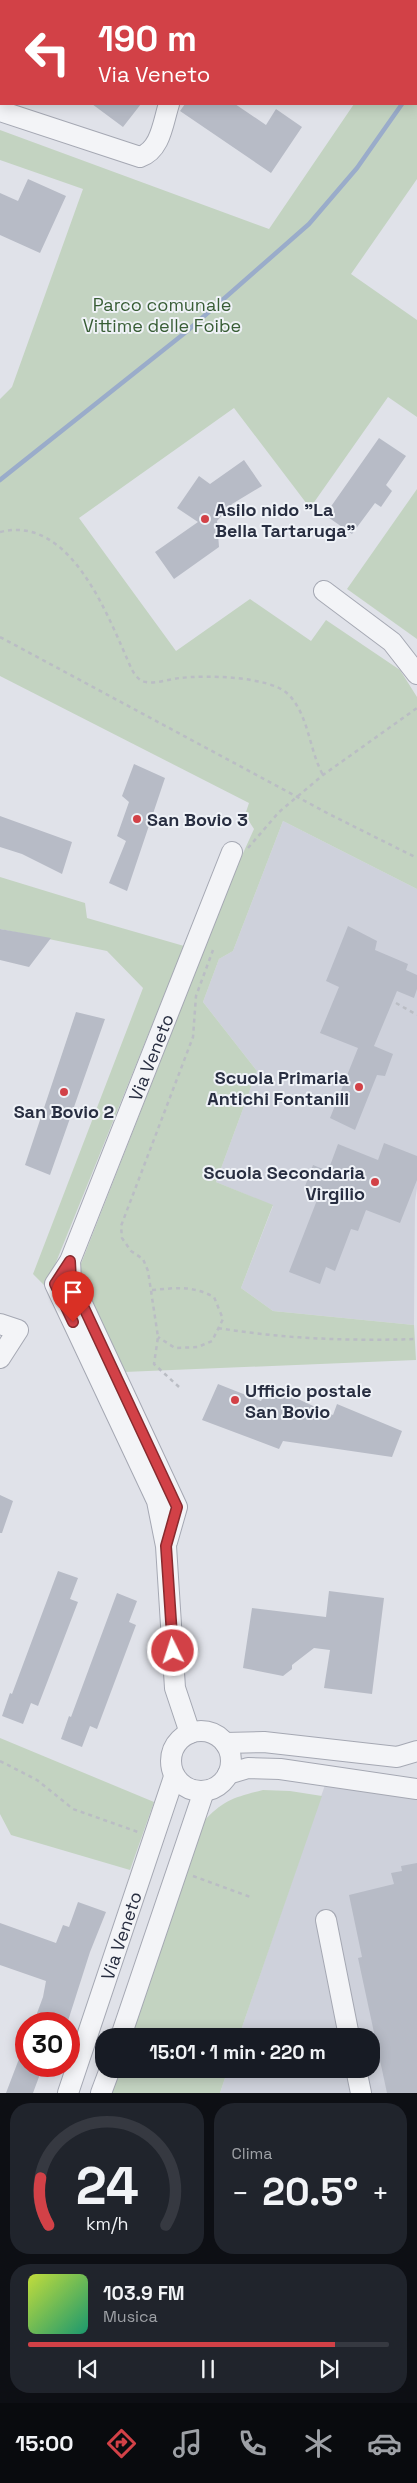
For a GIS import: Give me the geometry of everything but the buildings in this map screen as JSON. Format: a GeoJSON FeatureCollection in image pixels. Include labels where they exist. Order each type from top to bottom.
{"type":"FeatureCollection","features":[{"type":"Feature","properties":{"kind":"street"},"geometry":{"type":"LineString","coordinates":[[0,111],[140,157],[150,152],[156,145],[168,105]]}},
{"type":"Feature","properties":{"kind":"street"},"geometry":{"type":"LineString","coordinates":[[324,591],[392,642],[417,674]]}},
{"type":"Feature","properties":{"kind":"street","name":"Via Veneto"},"geometry":{"type":"LineString","coordinates":[[190,1733],[175,1688],[166,1546],[158,1501],[55,1284],[70,1261],[239,852]]}},
{"type":"Feature","properties":{"kind":"street"},"geometry":{"type":"LineString","coordinates":[[0,1324],[18,1330],[0,1358]]}},
{"type":"Feature","properties":{"kind":"street"},"geometry":{"type":"LineString","coordinates":[[204,1731],[218,1737],[225,1743],[231,1759],[228,1774],[220,1784],[204,1792],[195,1791],[184,1787],[174,1777],[170,1763],[173,1748],[177,1742],[190,1733],[204,1731]]}},
{"type":"Feature","properties":{"kind":"street"},"geometry":{"type":"LineString","coordinates":[[225,1743],[272,1743],[417,1760]]}},
{"type":"Feature","properties":{"kind":"street"},"geometry":{"type":"LineString","coordinates":[[397,1758],[417,1752]]}},
{"type":"Feature","properties":{"kind":"street"},"geometry":{"type":"LineString","coordinates":[[228,1774],[248,1768],[280,1769],[417,1789]]}},
{"type":"Feature","properties":{"kind":"street","name":"Via Veneto"},"geometry":{"type":"LineString","coordinates":[[68,2093],[174,1777]]}},
{"type":"Feature","properties":{"kind":"street","name":"Via Veneto"},"geometry":{"type":"LineString","coordinates":[[124,2028],[204,1792]]}},
{"type":"Feature","properties":{"kind":"street"},"geometry":{"type":"LineString","coordinates":[[326,1920],[347,2028]]}},
{"type":"Feature","properties":{"kind":"street"},"geometry":{"type":"LineString","coordinates":[[101,2093],[107,2078]]}},
{"type":"Feature","properties":{"kind":"street"},"geometry":{"type":"LineString","coordinates":[[358,2078],[361,2093]]}},
{"type":"Feature","properties":{"kind":"path"},"geometry":{"type":"LineString","coordinates":[[0,532],[22,529],[35,532],[52,540],[65,552],[96,592],[132,670],[140,680],[146,682],[183,678],[258,680],[273,684],[287,694],[295,704],[307,730],[323,775]]}},
{"type":"Feature","properties":{"kind":"path"},"geometry":{"type":"LineString","coordinates":[[0,637],[417,858]]}},
{"type":"Feature","properties":{"kind":"path"},"geometry":{"type":"LineString","coordinates":[[239,852],[297,796],[323,775],[417,708]]}},
{"type":"Feature","properties":{"kind":"path"},"geometry":{"type":"LineString","coordinates":[[179,1388],[154,1364],[158,1337],[152,1308],[152,1290],[143,1259],[131,1251],[122,1238],[121,1226],[193,1037],[196,996],[215,943]]}},
{"type":"Feature","properties":{"kind":"path"},"geometry":{"type":"LineString","coordinates":[[396,1003],[417,1014]]}},
{"type":"Feature","properties":{"kind":"path"},"geometry":{"type":"LineString","coordinates":[[152,1290],[177,1287],[198,1289],[214,1296],[222,1318],[212,1341],[198,1348],[175,1348],[158,1337]]}},
{"type":"Feature","properties":{"kind":"path"},"geometry":{"type":"LineString","coordinates":[[218,1328],[249,1333],[325,1340],[417,1339]]}},
{"type":"Feature","properties":{"kind":"path"},"geometry":{"type":"LineString","coordinates":[[0,1761],[37,1780],[73,1809],[154,1837]]}},
{"type":"Feature","properties":{"kind":"path"},"geometry":{"type":"LineString","coordinates":[[178,1870],[253,1898]]}},
{"type":"Feature","properties":{"kind":"shaded area"},"geometry":{"type":"Polygon","coordinates":[[[283,821],[417,889],[417,1188],[415,1201],[414,1325],[273,1311],[241,1288],[273,1206],[216,1182],[257,1071],[203,1002],[219,959],[233,951],[283,821]]]}},
{"type":"Feature","properties":{"kind":"shaded area"},"geometry":{"type":"Polygon","coordinates":[[[326,1782],[417,1795],[417,2093],[220,2093],[225,2078],[380,2078],[380,2028],[242,2028],[326,1782]]]}},
{"type":"Feature","properties":{"kind":"green space","name":"Parco comunale Vittime delle Foibe"},"geometry":{"type":"Polygon","coordinates":[[[353,105],[417,105],[417,179],[351,274],[417,320],[417,417],[388,397],[310,508],[234,408],[79,518],[176,651],[250,599],[311,641],[326,620],[400,670],[417,697],[417,889],[283,821],[233,951],[219,959],[203,1002],[257,1071],[216,1182],[273,1205],[241,1288],[273,1311],[414,1325],[416,1360],[124,1372],[77,1274],[235,871],[254,829],[245,815],[249,803],[0,676],[0,399],[12,387],[83,189],[0,160],[0,130],[269,229],[353,105]]]}},
{"type":"Feature","properties":{"kind":"green space"},"geometry":{"type":"Polygon","coordinates":[[[417,489],[417,639],[347,589],[417,489]]]}},
{"type":"Feature","properties":{"kind":"green space"},"geometry":{"type":"Polygon","coordinates":[[[0,877],[85,903],[87,918],[184,946],[46,1287],[33,1274],[143,988],[107,951],[0,929],[0,877]]]}},
{"type":"Feature","properties":{"kind":"green space"},"geometry":{"type":"Polygon","coordinates":[[[0,1738],[154,1802],[130,1870],[11,1835],[0,1814],[0,1738]]]}},
{"type":"Feature","properties":{"kind":"green space"},"geometry":{"type":"Polygon","coordinates":[[[263,1790],[290,1791],[322,1796],[242,2028],[132,2028],[203,1822],[223,1804],[263,1790]]]}},
{"type":"Feature","properties":{"kind":"green space"},"geometry":{"type":"Polygon","coordinates":[[[115,2078],[225,2078],[220,2093],[110,2093],[115,2078]]]}},
{"type":"Feature","properties":{"kind":"waterway"},"geometry":{"type":"LineString","coordinates":[[0,480],[186,332],[309,224],[357,168],[401,105]]}},
{"type":"Feature","properties":{"kind":"place","name":"Asilo nido \"La Bella Tartaruga\""},"geometry":{"type":"Point","coordinates":[205,519]}},
{"type":"Feature","properties":{"kind":"place","name":"San Bovio 3"},"geometry":{"type":"Point","coordinates":[137,819]}},
{"type":"Feature","properties":{"kind":"place","name":"Scuola Primaria Antichi Fontanili"},"geometry":{"type":"Point","coordinates":[359,1087]}},
{"type":"Feature","properties":{"kind":"place","name":"San Bovio 2"},"geometry":{"type":"Point","coordinates":[64,1092]}},
{"type":"Feature","properties":{"kind":"place","name":"Scuola Secondaria Virgilio"},"geometry":{"type":"Point","coordinates":[375,1182]}},
{"type":"Feature","properties":{"kind":"place","name":"Ufficio postale San Bovio"},"geometry":{"type":"Point","coordinates":[235,1400]}},
{"type":"Feature","properties":{"kind":"route"},"geometry":{"type":"LineString","coordinates":[[73,1322],[55,1284],[70,1261],[71,1280],[177,1507],[166,1546],[173,1651]]}}]}
